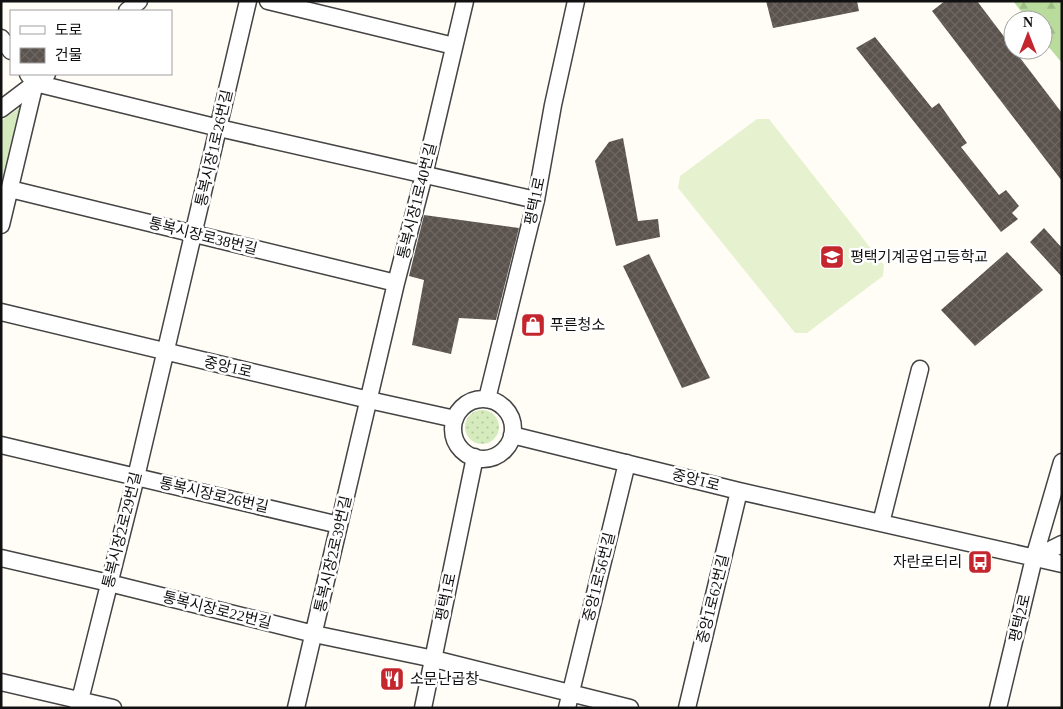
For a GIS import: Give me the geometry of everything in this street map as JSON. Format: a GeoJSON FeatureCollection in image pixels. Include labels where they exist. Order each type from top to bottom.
{"type":"FeatureCollection","features":[{"type":"Feature","properties":{"kind":"street"},"geometry":{"type":"LineString","coordinates":[[128,10],[139,1]]}},
{"type":"Feature","properties":{"kind":"street","name":"통복시장1로26번길"},"geometry":{"type":"LineString","coordinates":[[166,352],[248,1]]}},
{"type":"Feature","properties":{"kind":"street"},"geometry":{"type":"LineString","coordinates":[[268,1],[454,46]]}},
{"type":"Feature","properties":{"kind":"street","name":"통복시장1로40번길"},"geometry":{"type":"LineString","coordinates":[[368,400],[465,1]]}},
{"type":"Feature","properties":{"kind":"street","name":"평택1로"},"geometry":{"type":"LineString","coordinates":[[487,399],[536,200],[553,105],[576,1]]}},
{"type":"Feature","properties":{"kind":"street"},"geometry":{"type":"LineString","coordinates":[[1,38],[10,50]]}},
{"type":"Feature","properties":{"kind":"street"},"geometry":{"type":"LineString","coordinates":[[36,77],[219,128],[536,200]]}},
{"type":"Feature","properties":{"kind":"street"},"geometry":{"type":"LineString","coordinates":[[1,109],[36,77]]}},
{"type":"Feature","properties":{"kind":"street"},"geometry":{"type":"LineString","coordinates":[[1,225],[36,77]]}},
{"type":"Feature","properties":{"kind":"street","name":"통복시장로38번길"},"geometry":{"type":"LineString","coordinates":[[10,189],[396,283]]}},
{"type":"Feature","properties":{"kind":"street","name":"중앙1로"},"geometry":{"type":"LineString","coordinates":[[1,312],[455,419]]}},
{"type":"Feature","properties":{"kind":"street","name":"통복시장2로29번길"},"geometry":{"type":"LineString","coordinates":[[80,704],[166,352]]}},
{"type":"Feature","properties":{"kind":"street"},"geometry":{"type":"LineString","coordinates":[[881,523],[920,370]]}},
{"type":"Feature","properties":{"kind":"street"},"geometry":{"type":"LineString","coordinates":[[487,399],[502,406],[507,412],[511,419],[512,435],[509,443],[498,454],[483,458],[475,457],[461,449],[456,442],[453,426],[459,412],[471,402],[487,399]]}},
{"type":"Feature","properties":{"kind":"street","name":"통복시장2로39번길"},"geometry":{"type":"LineString","coordinates":[[296,708],[368,400]]}},
{"type":"Feature","properties":{"kind":"street","name":"중앙1로"},"geometry":{"type":"LineString","coordinates":[[512,435],[740,491],[1062,564]]}},
{"type":"Feature","properties":{"kind":"street","name":"통복시장로26번길"},"geometry":{"type":"LineString","coordinates":[[1,445],[339,525]]}},
{"type":"Feature","properties":{"kind":"street","name":"평택1로"},"geometry":{"type":"LineString","coordinates":[[423,708],[475,457]]}},
{"type":"Feature","properties":{"kind":"street","name":"평택2로"},"geometry":{"type":"LineString","coordinates":[[998,708],[1034,558],[1062,462]]}},
{"type":"Feature","properties":{"kind":"street","name":"중앙1로56번길"},"geometry":{"type":"LineString","coordinates":[[569,700],[627,463]]}},
{"type":"Feature","properties":{"kind":"street","name":"중앙1로62번길"},"geometry":{"type":"LineString","coordinates":[[687,708],[740,491]]}},
{"type":"Feature","properties":{"kind":"street"},"geometry":{"type":"LineString","coordinates":[[1010,708],[1040,576],[1034,558],[1062,544]]}},
{"type":"Feature","properties":{"kind":"street","name":"통복시장로22번길"},"geometry":{"type":"LineString","coordinates":[[1,558],[314,634],[434,659]]}},
{"type":"Feature","properties":{"kind":"street"},"geometry":{"type":"LineString","coordinates":[[434,659],[569,700],[630,708]]}},
{"type":"Feature","properties":{"kind":"street"},"geometry":{"type":"LineString","coordinates":[[1,682],[80,704],[113,708]]}},
{"type":"Feature","properties":{"kind":"green space"},"geometry":{"type":"Polygon","coordinates":[[[1013,1],[1062,1],[1062,63],[1053,52],[1053,10],[1020,10],[1013,1]]]}},
{"type":"Feature","properties":{"kind":"green space"},"geometry":{"type":"Polygon","coordinates":[[[26,103],[1,193],[1,121],[26,103]]]}},
{"type":"Feature","properties":{"kind":"green space"},"geometry":{"type":"Polygon","coordinates":[[[757,119],[769,119],[884,265],[883,276],[807,333],[795,333],[678,188],[680,176],[757,119]]]}},
{"type":"Feature","properties":{"kind":"green space"},"geometry":{"type":"Polygon","coordinates":[[[482,410],[489,411],[494,415],[498,420],[498,434],[494,439],[489,443],[482,444],[475,443],[470,439],[466,434],[465,427],[466,420],[470,415],[475,411],[482,410]]]}},
{"type":"Feature","properties":{"kind":"building"},"geometry":{"type":"Polygon","coordinates":[[[766,1],[857,1],[859,11],[773,28],[766,1]]]}},
{"type":"Feature","properties":{"kind":"building"},"geometry":{"type":"Polygon","coordinates":[[[945,1],[977,1],[1003,35],[1003,60],[1022,60],[1062,113],[1062,181],[932,11],[945,1]]]}},
{"type":"Feature","properties":{"kind":"building"},"geometry":{"type":"Polygon","coordinates":[[[875,37],[932,108],[939,103],[967,143],[961,147],[999,195],[1006,190],[1019,206],[1012,213],[1018,219],[1001,232],[856,48],[875,37]]]}},
{"type":"Feature","properties":{"kind":"building"},"geometry":{"type":"Polygon","coordinates":[[[623,138],[638,221],[658,219],[660,237],[616,246],[595,161],[609,142],[623,138]]]}},
{"type":"Feature","properties":{"kind":"building"},"geometry":{"type":"Polygon","coordinates":[[[424,215],[519,228],[496,320],[459,318],[451,354],[412,345],[424,280],[409,276],[424,215]]]}},
{"type":"Feature","properties":{"kind":"building"},"geometry":{"type":"Polygon","coordinates":[[[1044,228],[1062,248],[1062,277],[1030,242],[1044,228]]]}},
{"type":"Feature","properties":{"kind":"building"},"geometry":{"type":"Polygon","coordinates":[[[1007,252],[1043,290],[975,346],[941,310],[1007,252]]]}},
{"type":"Feature","properties":{"kind":"building"},"geometry":{"type":"Polygon","coordinates":[[[649,254],[710,378],[682,388],[623,266],[649,254]]]}},
{"type":"Feature","properties":{"kind":"place","name":"평택기계공업고등학교"},"geometry":{"type":"Point","coordinates":[832,257]}},
{"type":"Feature","properties":{"kind":"place","name":"푸른청소"},"geometry":{"type":"Point","coordinates":[533,325]}},
{"type":"Feature","properties":{"kind":"place","name":"자란로터리"},"geometry":{"type":"Point","coordinates":[980,562]}},
{"type":"Feature","properties":{"kind":"place","name":"소문난곱창"},"geometry":{"type":"Point","coordinates":[392,679]}}]}
